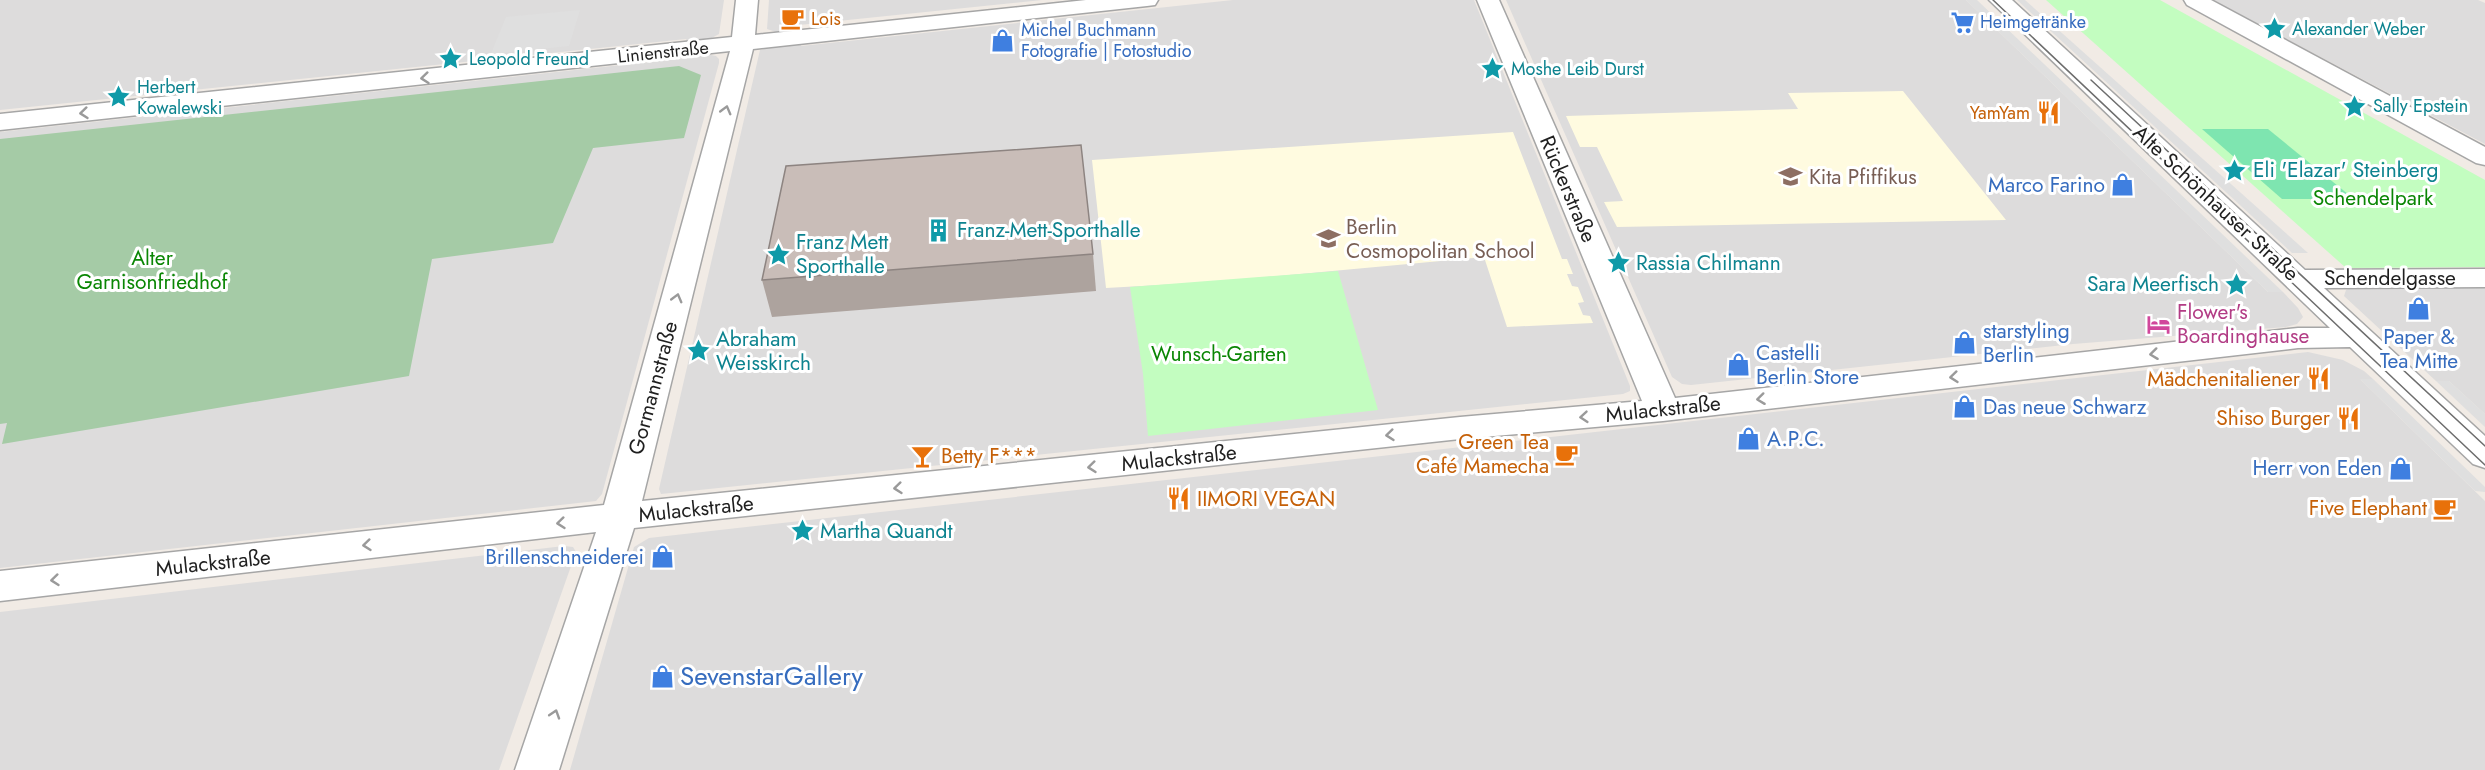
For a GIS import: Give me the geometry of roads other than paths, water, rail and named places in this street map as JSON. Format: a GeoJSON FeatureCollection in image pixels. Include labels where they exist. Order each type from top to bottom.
{"type":"FeatureCollection","features":[{"type":"Feature","properties":{"kind":"street","name":"Gormannstraße"},"geometry":{"type":"LineString","coordinates":[[537,770],[619,518],[743,44],[747,0]]}},
{"type":"Feature","properties":{"kind":"street","name":"Linienstraße"},"geometry":{"type":"LineString","coordinates":[[0,122],[1147,0]]}},
{"type":"Feature","properties":{"kind":"street","name":"Rückerstraße"},"geometry":{"type":"LineString","coordinates":[[1488,0],[1663,410]]}},
{"type":"Feature","properties":{"kind":"street","name":"Alte Schönhauser Straße"},"geometry":{"type":"LineString","coordinates":[[2000,0],[2485,456]]}},
{"type":"Feature","properties":{"kind":"street"},"geometry":{"type":"LineString","coordinates":[[2195,0],[2485,157]]}},
{"type":"Feature","properties":{"kind":"street","name":"Schendelgasse"},"geometry":{"type":"LineString","coordinates":[[2296,279],[2485,278]]}},
{"type":"Feature","properties":{"kind":"street","name":"Mulackstraße"},"geometry":{"type":"LineString","coordinates":[[0,586],[1448,429],[1663,410],[2298,338],[2359,337]]}},
{"type":"Feature","properties":{"kind":"tram line"},"geometry":{"type":"LineString","coordinates":[[1993,0],[2485,465]]}},
{"type":"Feature","properties":{"kind":"tram line"},"geometry":{"type":"LineString","coordinates":[[2091,80],[2485,446]]}},
{"type":"Feature","properties":{"kind":"place","name":"Lois"},"geometry":{"type":"Point","coordinates":[793,19]}},
{"type":"Feature","properties":{"kind":"place","name":"Heimgetränke"},"geometry":{"type":"Point","coordinates":[1962,22]}},
{"type":"Feature","properties":{"kind":"place","name":"Alexander Weber"},"geometry":{"type":"Point","coordinates":[2274,29]}},
{"type":"Feature","properties":{"kind":"place","name":"Michel Buchmann Fotografie | Fotostudio"},"geometry":{"type":"Point","coordinates":[1003,40]}},
{"type":"Feature","properties":{"kind":"place","name":"Leopold Freund"},"geometry":{"type":"Point","coordinates":[451,59]}},
{"type":"Feature","properties":{"kind":"place","name":"Moshe Leib Durst"},"geometry":{"type":"Point","coordinates":[1493,69]}},
{"type":"Feature","properties":{"kind":"place","name":"Herbert Kowalewski"},"geometry":{"type":"Point","coordinates":[119,97]}},
{"type":"Feature","properties":{"kind":"place","name":"Sally Epstein"},"geometry":{"type":"Point","coordinates":[2355,106]}},
{"type":"Feature","properties":{"kind":"place","name":"YamYam"},"geometry":{"type":"Point","coordinates":[2048,113]}},
{"type":"Feature","properties":{"kind":"place","name":"Eli 'Elazar' Steinberg"},"geometry":{"type":"Point","coordinates":[2235,170]}},
{"type":"Feature","properties":{"kind":"place","name":"Kita Pfiffikus"},"geometry":{"type":"Point","coordinates":[1791,177]}},
{"type":"Feature","properties":{"kind":"place","name":"Marco Farino"},"geometry":{"type":"Point","coordinates":[2123,185]}},
{"type":"Feature","properties":{"kind":"place","name":"Franz-Mett-Sporthalle"},"geometry":{"type":"Point","coordinates":[939,230]}},
{"type":"Feature","properties":{"kind":"place","name":"Berlin Cosmopolitan School"},"geometry":{"type":"Point","coordinates":[1328,239]}},
{"type":"Feature","properties":{"kind":"place","name":"Franz Mett Sporthalle"},"geometry":{"type":"Point","coordinates":[778,254]}},
{"type":"Feature","properties":{"kind":"place","name":"Rassia Chilmann"},"geometry":{"type":"Point","coordinates":[1618,263]}},
{"type":"Feature","properties":{"kind":"place","name":"Sara Meerfisch"},"geometry":{"type":"Point","coordinates":[2237,284]}},
{"type":"Feature","properties":{"kind":"place","name":"Paper & Tea Mitte"},"geometry":{"type":"Point","coordinates":[2419,309]}},
{"type":"Feature","properties":{"kind":"place","name":"Flower's Boardinghause"},"geometry":{"type":"Point","coordinates":[2159,324]}},
{"type":"Feature","properties":{"kind":"place","name":"starstyling Berlin"},"geometry":{"type":"Point","coordinates":[1965,343]}},
{"type":"Feature","properties":{"kind":"place","name":"Abraham Weisskirch"},"geometry":{"type":"Point","coordinates":[698,351]}},
{"type":"Feature","properties":{"kind":"place","name":"Castelli Berlin Store"},"geometry":{"type":"Point","coordinates":[1738,365]}},
{"type":"Feature","properties":{"kind":"place","name":"Mädchenitaliener"},"geometry":{"type":"Point","coordinates":[2318,379]}},
{"type":"Feature","properties":{"kind":"place","name":"Das neue Schwarz"},"geometry":{"type":"Point","coordinates":[1965,407]}},
{"type":"Feature","properties":{"kind":"place","name":"Shiso Burger"},"geometry":{"type":"Point","coordinates":[2348,418]}},
{"type":"Feature","properties":{"kind":"place","name":"A.P.C."},"geometry":{"type":"Point","coordinates":[1749,439]}},
{"type":"Feature","properties":{"kind":"place","name":"Green Tea Café Mamecha"},"geometry":{"type":"Point","coordinates":[1567,454]}},
{"type":"Feature","properties":{"kind":"place","name":"Betty F***"},"geometry":{"type":"Point","coordinates":[923,456]}},
{"type":"Feature","properties":{"kind":"place","name":"Herr von Eden"},"geometry":{"type":"Point","coordinates":[2400,468]}},
{"type":"Feature","properties":{"kind":"place","name":"IIMORI VEGAN"},"geometry":{"type":"Point","coordinates":[1179,499]}},
{"type":"Feature","properties":{"kind":"place","name":"Five Elephant"},"geometry":{"type":"Point","coordinates":[2445,508]}},
{"type":"Feature","properties":{"kind":"place","name":"Martha Quandt"},"geometry":{"type":"Point","coordinates":[802,531]}},
{"type":"Feature","properties":{"kind":"place","name":"Brillenschneiderei"},"geometry":{"type":"Point","coordinates":[662,557]}},
{"type":"Feature","properties":{"kind":"place","name":"SevenstarGallery"},"geometry":{"type":"Point","coordinates":[662,676]}},
{"type":"Feature","properties":{"kind":"park label","name":"Schendelpark"},"geometry":{"type":"Point","coordinates":[2373,198]}},
{"type":"Feature","properties":{"kind":"park label","name":"Alter Garnisonfriedhof"},"geometry":{"type":"Point","coordinates":[152,270]}},
{"type":"Feature","properties":{"kind":"park label","name":"Wunsch-Garten"},"geometry":{"type":"Point","coordinates":[1219,354]}}]}
